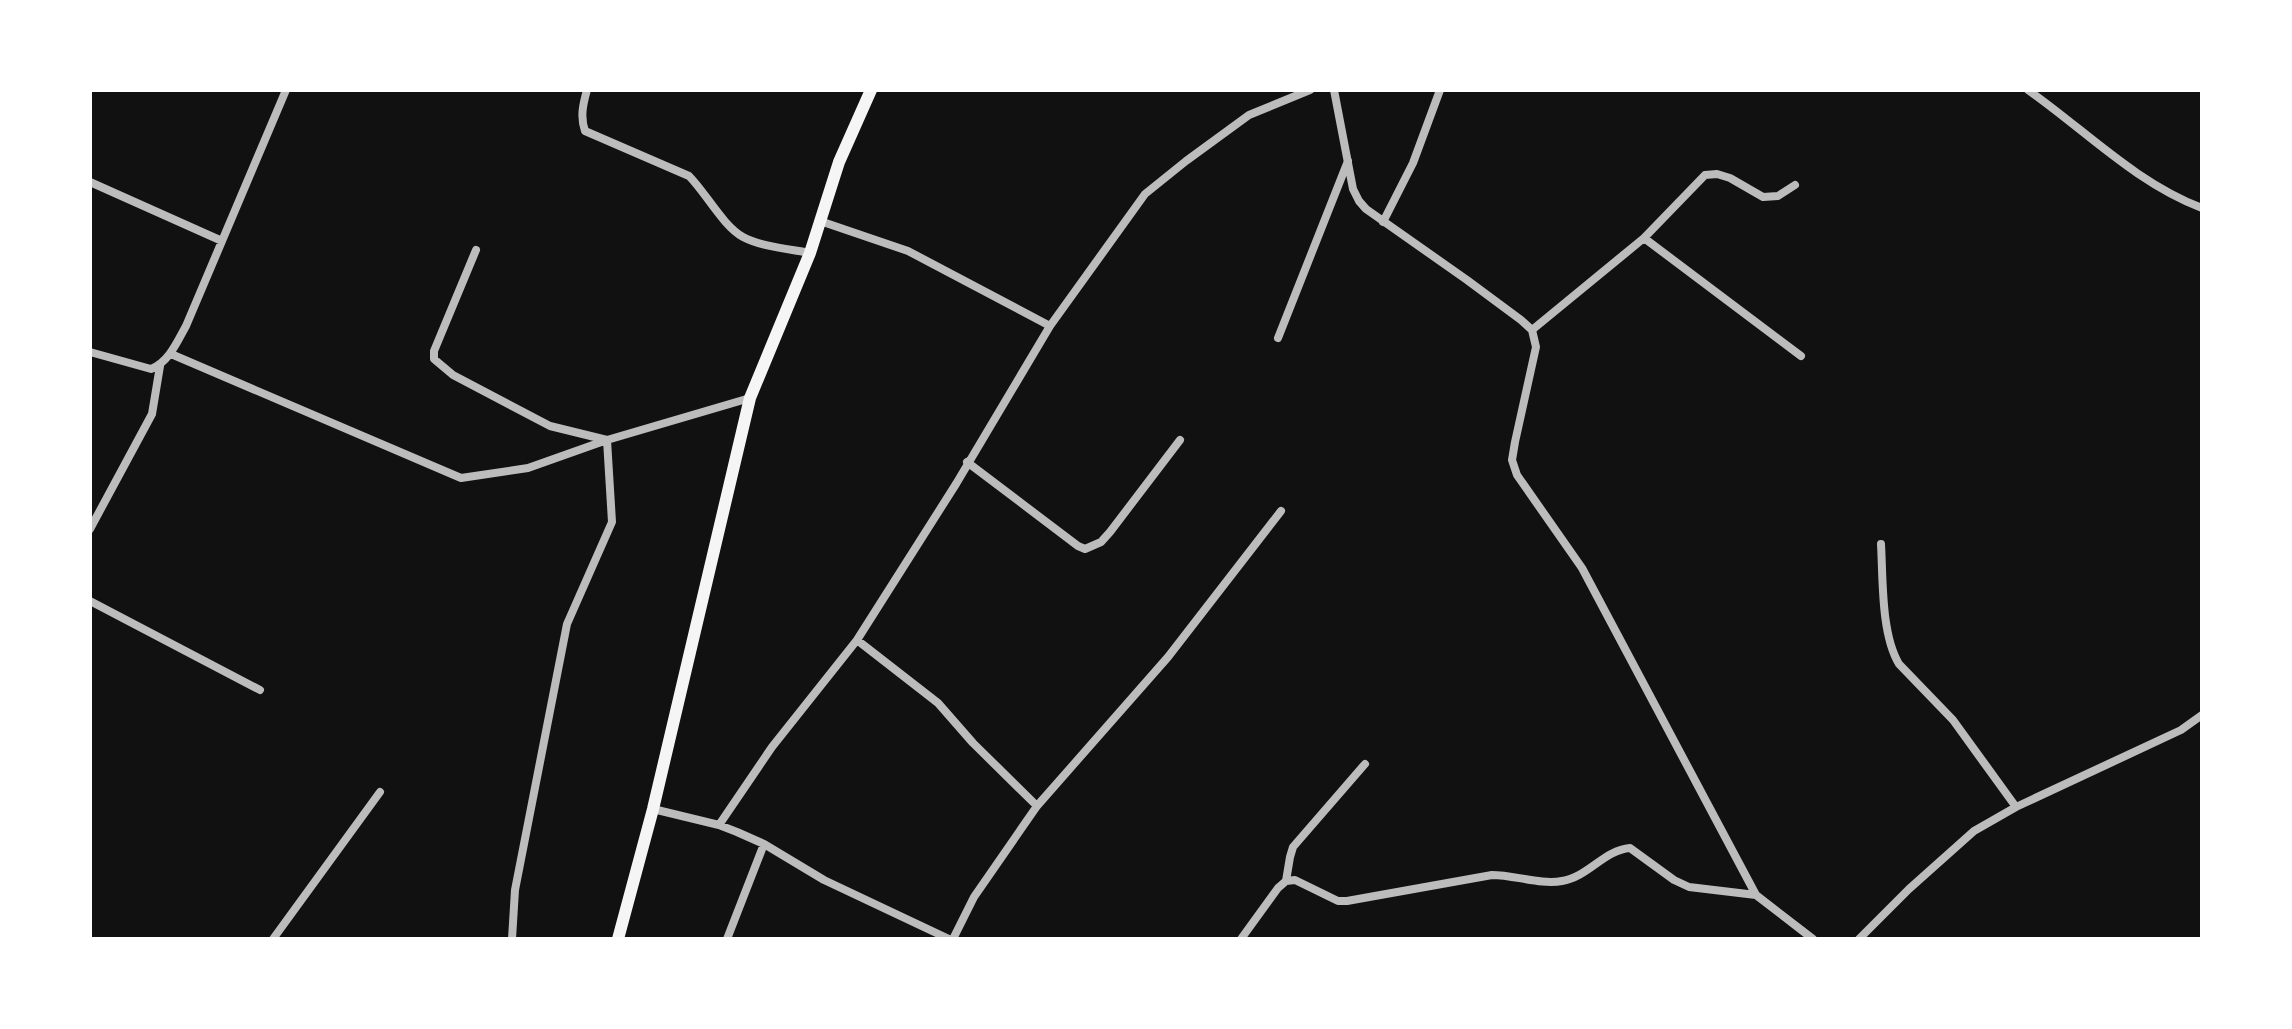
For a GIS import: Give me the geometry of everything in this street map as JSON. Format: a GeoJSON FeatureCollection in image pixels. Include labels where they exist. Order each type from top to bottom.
{"type":"FeatureCollection","features":[{"type":"Feature","properties":{"kind":"main road"},"geometry":{"type":"LineString","coordinates":[[618,939],[653,809],[750,398],[810,253],[839,162],[871,90]]}},
{"type":"Feature","properties":{"kind":"street"},"geometry":{"type":"LineString","coordinates":[[90,352],[151,369],[160,366],[171,354],[186,326],[286,90]]}},
{"type":"Feature","properties":{"kind":"street"},"geometry":{"type":"LineString","coordinates":[[587,90],[582,123],[585,131],[689,176],[742,237],[810,253]]}},
{"type":"Feature","properties":{"kind":"street"},"geometry":{"type":"LineString","coordinates":[[719,825],[772,747],[857,640],[956,484],[1050,326],[1145,194],[1249,115],[1310,90]]}},
{"type":"Feature","properties":{"kind":"street"},"geometry":{"type":"LineString","coordinates":[[1334,90],[1353,189],[1359,201],[1383,222],[1532,330],[1536,347],[1512,460],[1517,475],[1582,568],[1756,895],[1813,939]]}},
{"type":"Feature","properties":{"kind":"street"},"geometry":{"type":"LineString","coordinates":[[1383,222],[1413,163],[1440,90]]}},
{"type":"Feature","properties":{"kind":"street"},"geometry":{"type":"LineString","coordinates":[[2028,90],[2150,182],[2176,198],[2202,208]]}},
{"type":"Feature","properties":{"kind":"street"},"geometry":{"type":"LineString","coordinates":[[1278,338],[1348,160]]}},
{"type":"Feature","properties":{"kind":"street"},"geometry":{"type":"LineString","coordinates":[[1532,330],[1644,238],[1705,175],[1717,174],[1730,178],[1763,197],[1778,196],[1795,185]]}},
{"type":"Feature","properties":{"kind":"street"},"geometry":{"type":"LineString","coordinates":[[90,182],[222,241]]}},
{"type":"Feature","properties":{"kind":"street"},"geometry":{"type":"LineString","coordinates":[[820,221],[908,251],[1050,326]]}},
{"type":"Feature","properties":{"kind":"street"},"geometry":{"type":"LineString","coordinates":[[1644,238],[1801,356]]}},
{"type":"Feature","properties":{"kind":"street"},"geometry":{"type":"LineString","coordinates":[[476,250],[434,351],[434,359],[453,375],[550,426],[607,440]]}},
{"type":"Feature","properties":{"kind":"street"},"geometry":{"type":"LineString","coordinates":[[171,354],[461,478],[528,468],[607,440],[750,398]]}},
{"type":"Feature","properties":{"kind":"street"},"geometry":{"type":"LineString","coordinates":[[90,529],[152,414],[160,366]]}},
{"type":"Feature","properties":{"kind":"street"},"geometry":{"type":"LineString","coordinates":[[512,939],[515,890],[567,624],[612,522],[607,440]]}},
{"type":"Feature","properties":{"kind":"street"},"geometry":{"type":"LineString","coordinates":[[967,462],[1085,549],[1101,542],[1110,532],[1180,440]]}},
{"type":"Feature","properties":{"kind":"street"},"geometry":{"type":"LineString","coordinates":[[653,809],[719,825],[764,844],[824,880],[951,939],[974,897],[1037,806],[1168,657],[1281,511]]}},
{"type":"Feature","properties":{"kind":"street"},"geometry":{"type":"LineString","coordinates":[[1881,544],[1888,635],[1893,654],[1953,720],[2016,807]]}},
{"type":"Feature","properties":{"kind":"street"},"geometry":{"type":"LineString","coordinates":[[90,601],[260,690]]}},
{"type":"Feature","properties":{"kind":"street"},"geometry":{"type":"LineString","coordinates":[[857,640],[938,703],[973,743],[1037,806]]}},
{"type":"Feature","properties":{"kind":"street"},"geometry":{"type":"LineString","coordinates":[[1859,939],[1974,831],[2016,807],[2181,730],[2202,715]]}},
{"type":"Feature","properties":{"kind":"street"},"geometry":{"type":"LineString","coordinates":[[1286,881],[1290,857],[1299,838],[1365,764]]}},
{"type":"Feature","properties":{"kind":"street"},"geometry":{"type":"LineString","coordinates":[[273,939],[380,792]]}},
{"type":"Feature","properties":{"kind":"street"},"geometry":{"type":"LineString","coordinates":[[727,939],[764,844]]}},
{"type":"Feature","properties":{"kind":"street"},"geometry":{"type":"LineString","coordinates":[[1241,939],[1286,881],[1295,880],[1338,901],[1347,901],[1492,875],[1563,881],[1618,849],[1630,848],[1674,880],[1689,887],[1756,895]]}}]}
